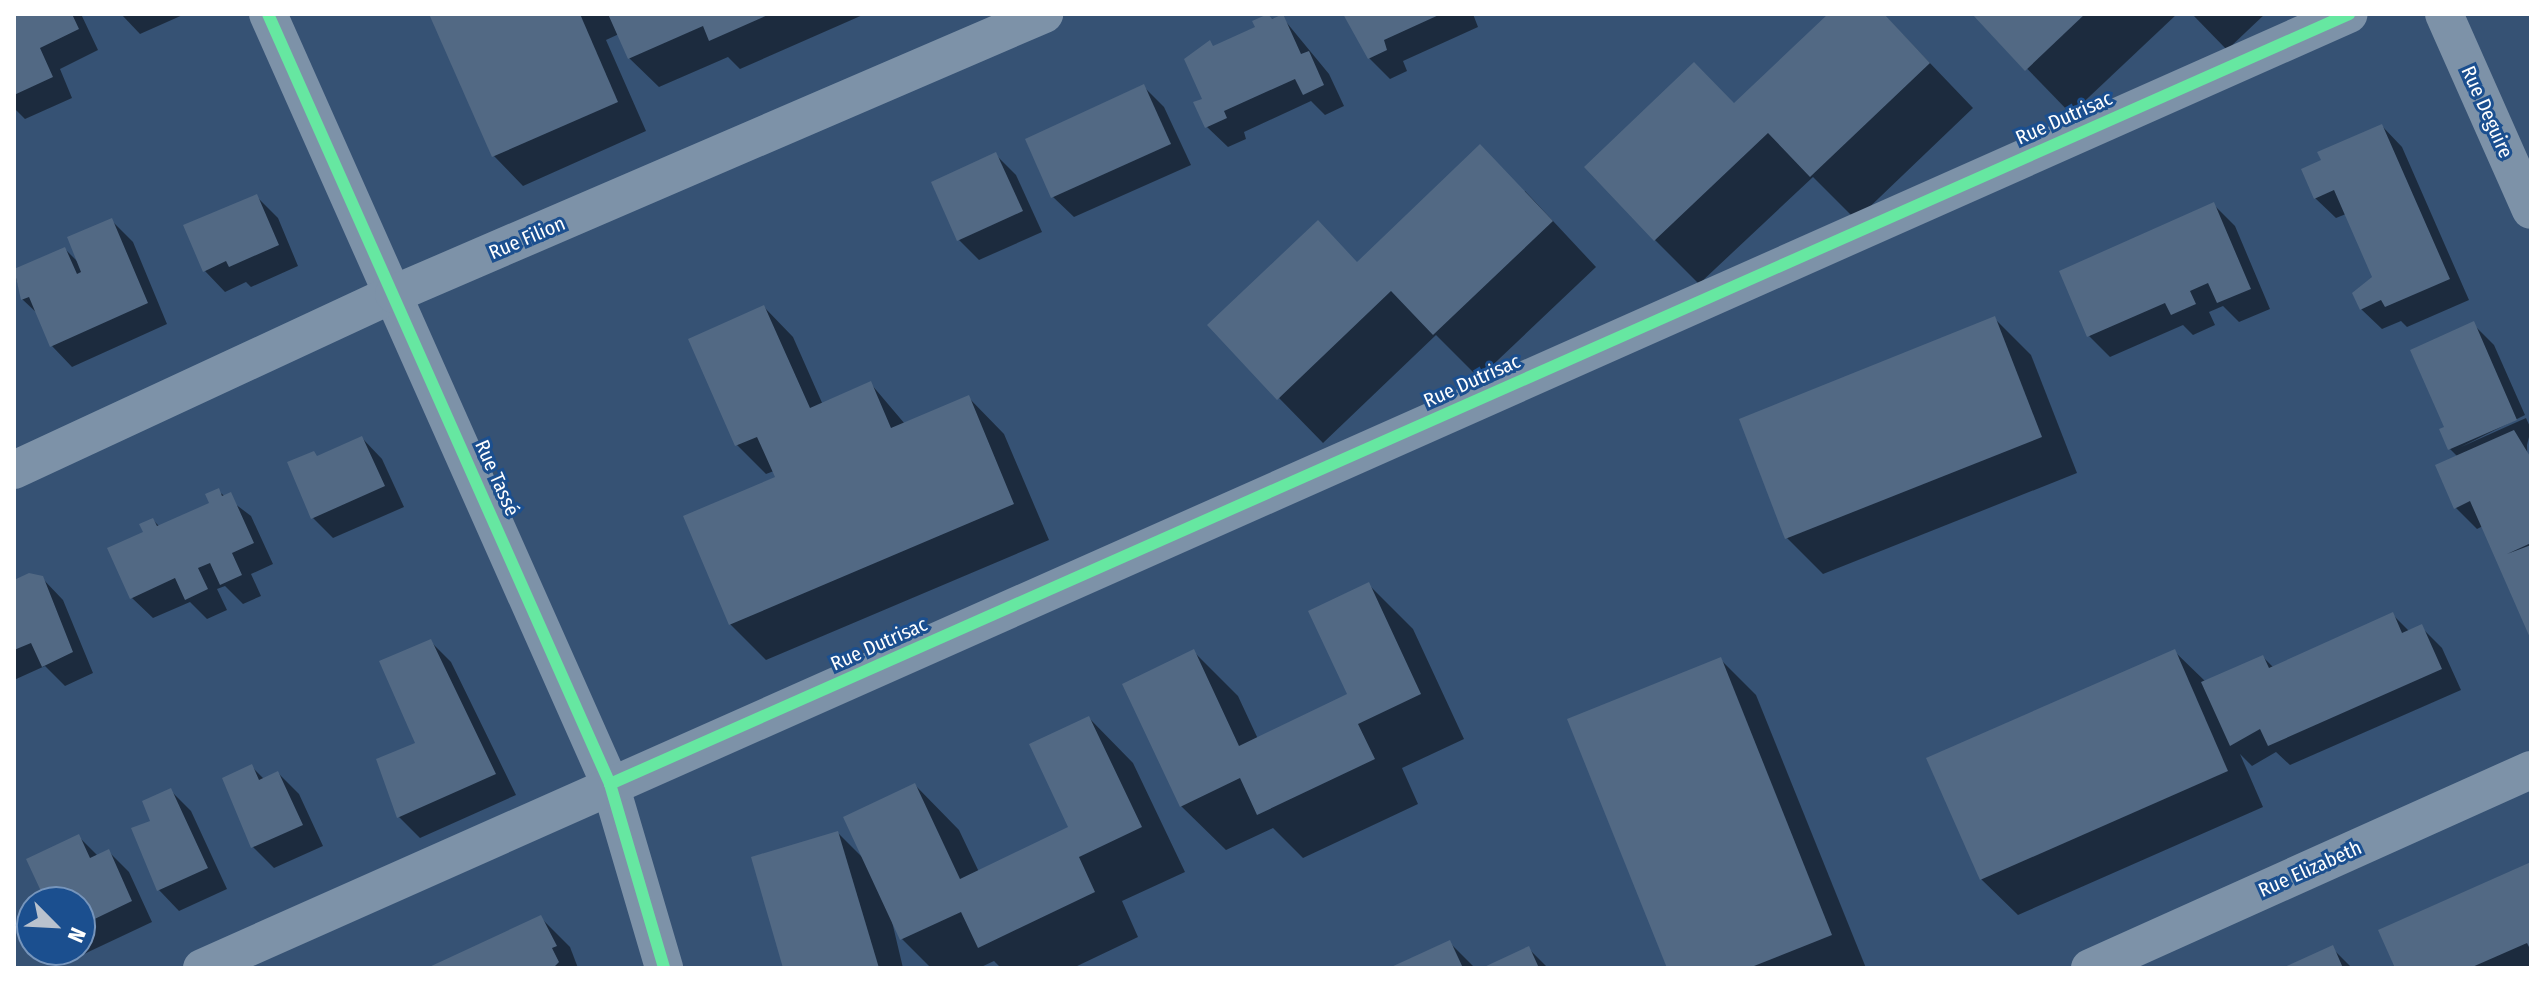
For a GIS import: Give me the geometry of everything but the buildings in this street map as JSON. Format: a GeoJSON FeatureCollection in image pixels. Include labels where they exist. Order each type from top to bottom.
{"type":"FeatureCollection","features":[{"type":"Feature","properties":{"kind":"street","name":"Rue Tassé"},"geometry":{"type":"LineString","coordinates":[[268,14],[610,784],[664,968]]}},
{"type":"Feature","properties":{"kind":"street","name":"Rue Filion"},"geometry":{"type":"LineString","coordinates":[[14,470],[394,294],[1044,14]]}},
{"type":"Feature","properties":{"kind":"street","name":"Rue Dutrisac"},"geometry":{"type":"LineString","coordinates":[[202,968],[610,784],[2349,14]]}},
{"type":"Feature","properties":{"kind":"street","name":"Rue Deguire"},"geometry":{"type":"LineString","coordinates":[[2444,14],[2531,210]]}},
{"type":"Feature","properties":{"kind":"street","name":"Rue Elizabeth"},"geometry":{"type":"LineString","coordinates":[[2090,968],[2531,770]]}},
{"type":"Feature","properties":{"kind":"cycle path"},"geometry":{"type":"LineString","coordinates":[[268,14],[610,784],[664,968]]}},
{"type":"Feature","properties":{"kind":"cycle path"},"geometry":{"type":"LineString","coordinates":[[610,784],[2349,14]]}}]}
